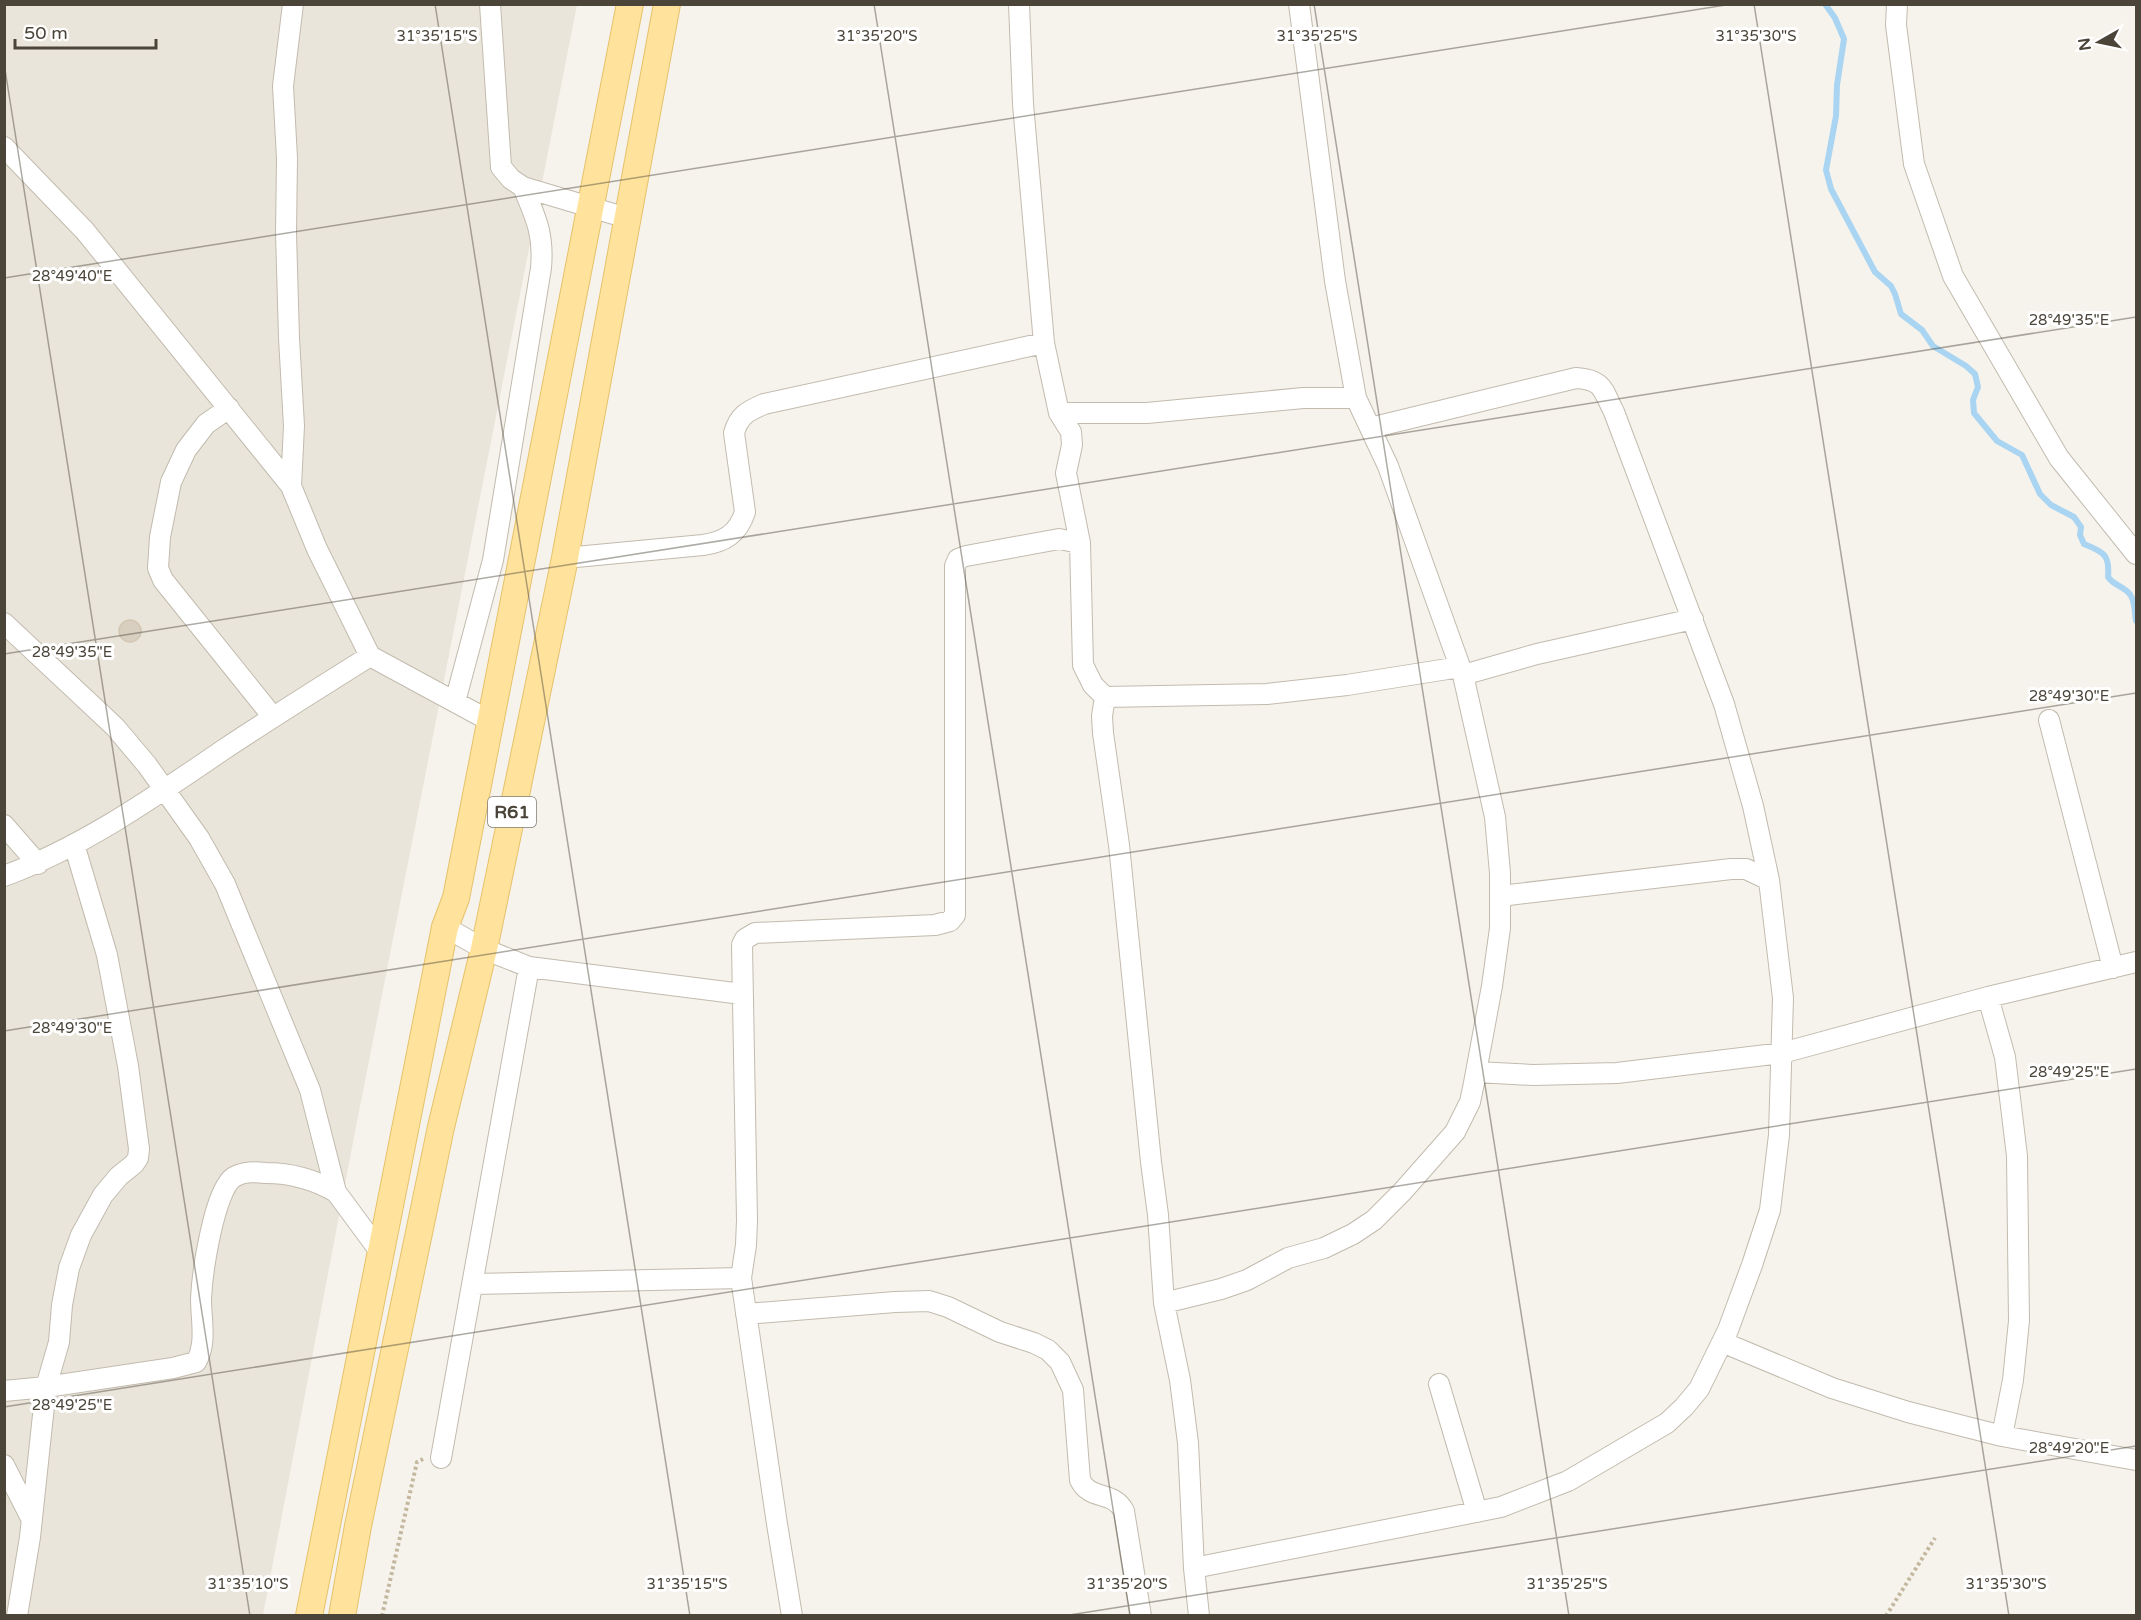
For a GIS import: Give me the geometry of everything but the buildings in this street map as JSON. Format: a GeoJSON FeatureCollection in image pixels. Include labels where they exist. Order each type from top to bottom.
{"type":"FeatureCollection","features":[{"type":"Feature","properties":{"kind":"main road","name":"R61"},"geometry":{"type":"LineString","coordinates":[[309,1616],[445,927],[456,898],[630,4]]}},
{"type":"Feature","properties":{"kind":"main road","name":"R61"},"geometry":{"type":"LineString","coordinates":[[342,1616],[441,1126],[484,949],[565,558],[667,4]]}},
{"type":"Feature","properties":{"kind":"street"},"geometry":{"type":"LineString","coordinates":[[291,486],[294,426],[289,338],[286,233],[287,158],[283,86],[293,4]]}},
{"type":"Feature","properties":{"kind":"street"},"geometry":{"type":"LineString","coordinates":[[490,4],[501,167],[523,188],[590,206],[627,219]]}},
{"type":"Feature","properties":{"kind":"street"},"geometry":{"type":"LineString","coordinates":[[1019,4],[1023,104],[1044,343],[1059,413],[1071,432],[1072,445],[1066,473],[1080,543],[1083,665],[1093,685],[1105,697],[1267,694],[1461,671],[1693,619]]}},
{"type":"Feature","properties":{"kind":"street"},"geometry":{"type":"LineString","coordinates":[[1164,1303],[1221,1289],[1246,1280],[1288,1258],[1324,1248],[1353,1234],[1374,1220],[1402,1192],[1455,1132],[1470,1102],[1492,986],[1500,928],[1495,817],[1461,671],[1388,466],[1356,398],[1335,281],[1299,4]]}},
{"type":"Feature","properties":{"kind":"street"},"geometry":{"type":"LineString","coordinates":[[1897,4],[1896,25],[1914,164],[1953,276],[2059,458],[2136,554]]}},
{"type":"Feature","properties":{"kind":"street"},"geometry":{"type":"LineString","coordinates":[[4,147],[85,231],[291,486],[317,549],[370,656],[490,721]]}},
{"type":"Feature","properties":{"kind":"street"},"geometry":{"type":"LineString","coordinates":[[455,702],[493,560],[541,268],[543,248],[539,225],[523,188]]}},
{"type":"Feature","properties":{"kind":"street"},"geometry":{"type":"LineString","coordinates":[[565,558],[702,545],[715,543],[731,535],[741,523],[745,512],[734,433],[737,422],[744,413],[764,405],[1044,343]]}},
{"type":"Feature","properties":{"kind":"street"},"geometry":{"type":"LineString","coordinates":[[1194,1568],[1500,1507],[1568,1481],[1667,1423],[1700,1389],[1722,1342],[1752,1265],[1770,1210],[1779,1135],[1783,998],[1769,880],[1752,806],[1727,716],[1693,619],[1614,412],[1600,385],[1592,380],[1576,378],[1370,428]]}},
{"type":"Feature","properties":{"kind":"street"},"geometry":{"type":"LineString","coordinates":[[1059,413],[1147,413],[1303,398],[1356,398]]}},
{"type":"Feature","properties":{"kind":"street"},"geometry":{"type":"LineString","coordinates":[[229,408],[206,424],[186,450],[171,482],[160,537],[158,568],[163,580],[273,717]]}},
{"type":"Feature","properties":{"kind":"street"},"geometry":{"type":"LineString","coordinates":[[792,1616],[741,1278],[747,1220],[742,945],[745,939],[755,933],[935,925],[950,921],[955,915],[955,566],[958,559],[966,556],[1059,539],[1080,543]]}},
{"type":"Feature","properties":{"kind":"street"},"geometry":{"type":"LineString","coordinates":[[4,623],[115,727],[165,790],[199,838],[225,884],[310,1090],[336,1192],[381,1253]]}},
{"type":"Feature","properties":{"kind":"street"},"geometry":{"type":"LineString","coordinates":[[4,876],[38,864],[165,790],[273,717],[370,656]]}},
{"type":"Feature","properties":{"kind":"street"},"geometry":{"type":"LineString","coordinates":[[1105,697],[1102,716],[1119,845],[1158,1215],[1164,1303],[1180,1380],[1187,1432],[1194,1568],[1199,1616]]}},
{"type":"Feature","properties":{"kind":"street"},"geometry":{"type":"LineString","coordinates":[[2049,720],[2113,968]]}},
{"type":"Feature","properties":{"kind":"street"},"geometry":{"type":"LineString","coordinates":[[4,825],[38,864]]}},
{"type":"Feature","properties":{"kind":"street"},"geometry":{"type":"LineString","coordinates":[[17,1616],[32,1520],[46,1387],[59,1342],[62,1305],[69,1268],[81,1235],[103,1195],[119,1176],[134,1164],[140,1149],[128,1066],[106,955],[74,844]]}},
{"type":"Feature","properties":{"kind":"street"},"geometry":{"type":"LineString","coordinates":[[1500,896],[1731,869],[1746,869],[1769,880]]}},
{"type":"Feature","properties":{"kind":"street"},"geometry":{"type":"LineString","coordinates":[[445,927],[484,949],[528,967],[742,994]]}},
{"type":"Feature","properties":{"kind":"street"},"geometry":{"type":"LineString","coordinates":[[1476,1072],[1533,1075],[1617,1074],[1782,1053],[1988,997],[2136,962]]}},
{"type":"Feature","properties":{"kind":"street"},"geometry":{"type":"LineString","coordinates":[[441,1458],[528,967]]}},
{"type":"Feature","properties":{"kind":"street"},"geometry":{"type":"LineString","coordinates":[[1988,997],[2005,1057],[2018,1156],[2019,1321],[2013,1380],[2002,1436]]}},
{"type":"Feature","properties":{"kind":"street"},"geometry":{"type":"LineString","coordinates":[[4,1391],[173,1368],[196,1362],[202,1352],[201,1296],[216,1206],[233,1178],[248,1172],[274,1173],[300,1177],[336,1192]]}},
{"type":"Feature","properties":{"kind":"street"},"geometry":{"type":"LineString","coordinates":[[472,1284],[741,1278]]}},
{"type":"Feature","properties":{"kind":"street"},"geometry":{"type":"LineString","coordinates":[[746,1314],[928,1301],[948,1307],[1000,1332],[1048,1350],[1060,1362],[1073,1390],[1080,1480],[1088,1492],[1111,1498],[1120,1504],[1124,1511],[1141,1616]]}},
{"type":"Feature","properties":{"kind":"street"},"geometry":{"type":"LineString","coordinates":[[1722,1342],[1832,1388],[1908,1412],[2002,1436],[2136,1460]]}},
{"type":"Feature","properties":{"kind":"street"},"geometry":{"type":"LineString","coordinates":[[1439,1384],[1477,1512]]}},
{"type":"Feature","properties":{"kind":"street"},"geometry":{"type":"LineString","coordinates":[[4,1465],[32,1520]]}},
{"type":"Feature","properties":{"kind":"path"},"geometry":{"type":"LineString","coordinates":[[382,1616],[417,1462],[425,1457],[441,1458]]}},
{"type":"Feature","properties":{"kind":"path"},"geometry":{"type":"LineString","coordinates":[[1886,1616],[1935,1538]]}},
{"type":"Feature","properties":{"kind":"shaded area"},"geometry":{"type":"Polygon","coordinates":[[[5,5],[577,5],[355,1132],[263,1615],[5,1616],[5,5]]]}},
{"type":"Feature","properties":{"kind":"waterway"},"geometry":{"type":"LineString","coordinates":[[1825,4],[1835,18],[1844,39],[1837,85],[1836,116],[1826,170],[1831,189],[1875,272],[1891,286],[1901,314],[1922,330],[1933,346],[1975,374],[1978,387],[1973,400],[1974,413],[1997,441],[2022,455],[2040,494],[2051,505],[2074,517],[2081,527],[2080,535],[2084,544],[2104,555],[2108,564],[2108,577],[2128,592],[2133,599],[2136,621]]}}]}
